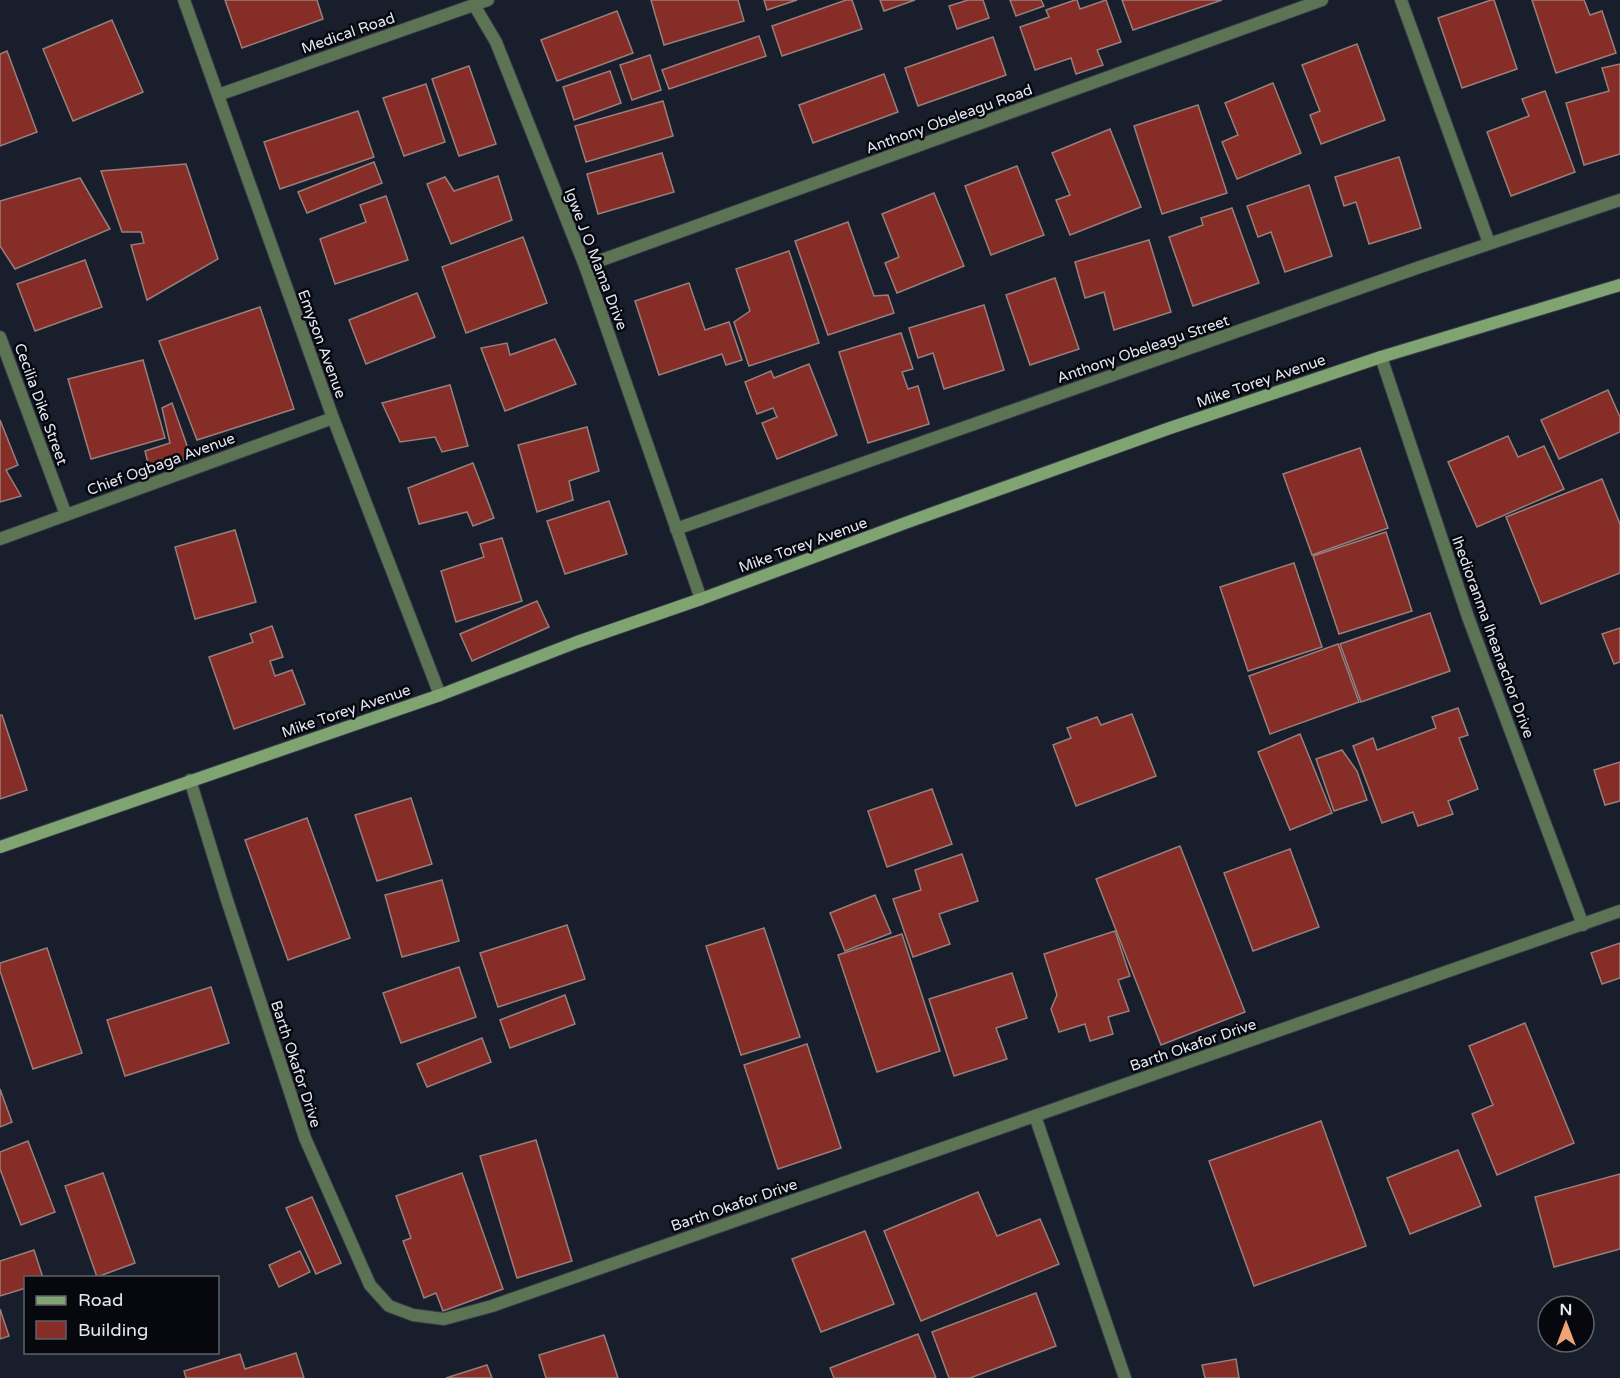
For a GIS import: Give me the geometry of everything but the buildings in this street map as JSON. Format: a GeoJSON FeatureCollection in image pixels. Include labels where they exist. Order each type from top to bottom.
{"type":"FeatureCollection","features":[{"type":"Feature","properties":{"kind":"main road","name":"Mike Torey Avenue"},"geometry":{"type":"LineString","coordinates":[[0,847],[440,695],[577,642],[1170,428],[1381,357],[1620,285]]}},
{"type":"Feature","properties":{"kind":"street","name":"Emyson Avenue"},"geometry":{"type":"LineString","coordinates":[[184,0],[333,418],[440,695]]}},
{"type":"Feature","properties":{"kind":"street","name":"Medical Road"},"geometry":{"type":"LineString","coordinates":[[218,95],[488,0]]}},
{"type":"Feature","properties":{"kind":"street","name":"Anthony Obeleagu Road"},"geometry":{"type":"LineString","coordinates":[[585,266],[1323,0]]}},
{"type":"Feature","properties":{"kind":"street"},"geometry":{"type":"LineString","coordinates":[[1401,0],[1489,243]]}},
{"type":"Feature","properties":{"kind":"street","name":"Igwe J O Mama Drive"},"geometry":{"type":"LineString","coordinates":[[474,5],[496,42],[585,266],[701,599]]}},
{"type":"Feature","properties":{"kind":"street","name":"Anthony Obeleagu Street"},"geometry":{"type":"LineString","coordinates":[[676,529],[1489,243],[1620,200]]}},
{"type":"Feature","properties":{"kind":"street","name":"Cecilia Dike Street"},"geometry":{"type":"LineString","coordinates":[[0,337],[66,515]]}},
{"type":"Feature","properties":{"kind":"street","name":"Ihedioranma Iheanachor Drive"},"geometry":{"type":"LineString","coordinates":[[1381,357],[1468,617],[1583,925]]}},
{"type":"Feature","properties":{"kind":"street","name":"Chief Ogbaga Avenue"},"geometry":{"type":"LineString","coordinates":[[0,539],[333,418]]}},
{"type":"Feature","properties":{"kind":"street","name":"Barth Okafor Drive"},"geometry":{"type":"LineString","coordinates":[[190,780],[305,1138],[370,1285],[389,1306],[414,1315],[444,1319],[492,1306],[1620,911]]}},
{"type":"Feature","properties":{"kind":"street"},"geometry":{"type":"LineString","coordinates":[[1035,1116],[1125,1378]]}}]}
